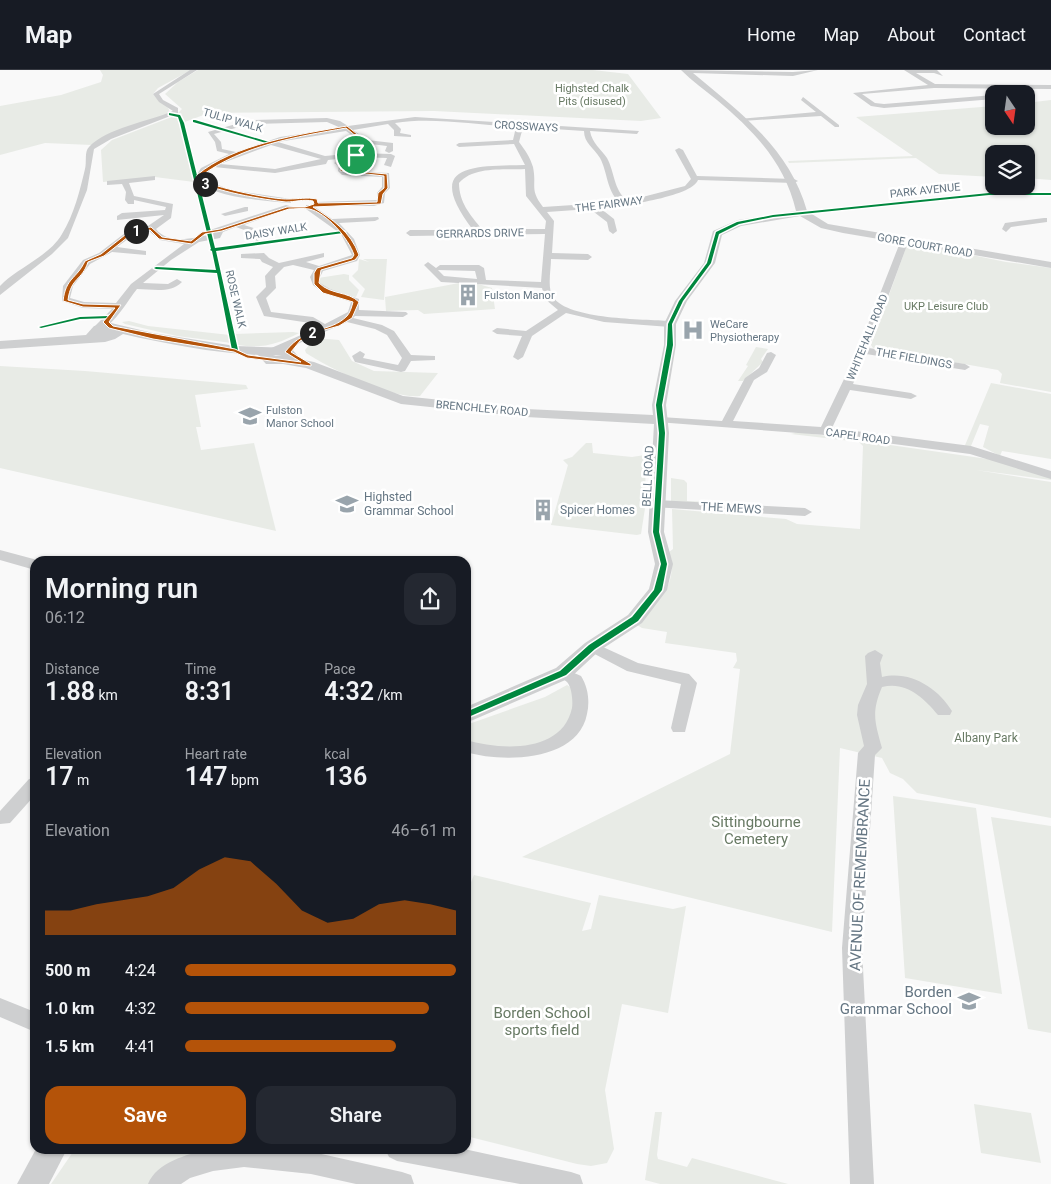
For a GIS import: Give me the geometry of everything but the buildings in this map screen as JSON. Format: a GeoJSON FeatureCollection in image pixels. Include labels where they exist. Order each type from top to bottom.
{"type":"FeatureCollection","features":[{"type":"Feature","properties":{"kind":"street"},"geometry":{"type":"LineString","coordinates":[[0,292],[8,281],[65,238],[78,204],[90,163],[89,152],[92,147],[116,135],[176,112],[176,109],[161,101],[156,94],[194,70]]}},
{"type":"Feature","properties":{"kind":"street"},"geometry":{"type":"LineString","coordinates":[[686,71],[793,74],[814,70]]}},
{"type":"Feature","properties":{"kind":"street"},"geometry":{"type":"LineString","coordinates":[[908,70],[935,71],[941,75]]}},
{"type":"Feature","properties":{"kind":"street"},"geometry":{"type":"LineString","coordinates":[[908,70],[934,86]]}},
{"type":"Feature","properties":{"kind":"street"},"geometry":{"type":"LineString","coordinates":[[686,71],[742,119],[778,156],[794,181],[799,193],[802,213]]}},
{"type":"Feature","properties":{"kind":"street"},"geometry":{"type":"LineString","coordinates":[[985,86],[934,86],[856,93],[873,105],[884,106],[985,98]]}},
{"type":"Feature","properties":{"kind":"street"},"geometry":{"type":"LineString","coordinates":[[1035,87],[1051,87]]}},
{"type":"Feature","properties":{"kind":"street"},"geometry":{"type":"LineString","coordinates":[[803,99],[837,126]]}},
{"type":"Feature","properties":{"kind":"street"},"geometry":{"type":"LineString","coordinates":[[742,119],[822,114]]}},
{"type":"Feature","properties":{"kind":"street"},"geometry":{"type":"LineString","coordinates":[[236,154],[219,150],[218,142],[210,133],[238,125],[264,121],[337,120],[365,142],[392,147]]}},
{"type":"Feature","properties":{"kind":"street","name":"CROSSWAYS"},"geometry":{"type":"LineString","coordinates":[[214,164],[236,154],[273,144],[291,136],[389,122],[416,120],[639,132]]}},
{"type":"Feature","properties":{"kind":"street"},"geometry":{"type":"LineString","coordinates":[[250,130],[262,127],[264,121]]}},
{"type":"Feature","properties":{"kind":"street"},"geometry":{"type":"LineString","coordinates":[[221,122],[238,125]]}},
{"type":"Feature","properties":{"kind":"street"},"geometry":{"type":"LineString","coordinates":[[389,122],[399,136],[408,133]]}},
{"type":"Feature","properties":{"kind":"street"},"geometry":{"type":"LineString","coordinates":[[516,142],[520,126]]}},
{"type":"Feature","properties":{"kind":"street"},"geometry":{"type":"LineString","coordinates":[[587,130],[589,141],[601,155],[610,172],[611,190],[625,204]]}},
{"type":"Feature","properties":{"kind":"street"},"geometry":{"type":"LineString","coordinates":[[385,134],[396,131]]}},
{"type":"Feature","properties":{"kind":"street"},"geometry":{"type":"LineString","coordinates":[[356,155],[365,142]]}},
{"type":"Feature","properties":{"kind":"street"},"geometry":{"type":"LineString","coordinates":[[459,144],[516,142]]}},
{"type":"Feature","properties":{"kind":"street"},"geometry":{"type":"LineString","coordinates":[[516,142],[524,153],[529,167],[530,196],[550,221],[547,285],[550,300],[564,310],[595,317],[670,324]]}},
{"type":"Feature","properties":{"kind":"street"},"geometry":{"type":"LineString","coordinates":[[273,144],[324,160]]}},
{"type":"Feature","properties":{"kind":"street"},"geometry":{"type":"LineString","coordinates":[[340,160],[343,165],[342,171],[345,173],[386,175],[386,188],[380,193],[381,201],[374,204],[302,204],[209,186],[198,179],[202,172],[214,164],[275,171],[324,160],[340,160],[392,147]]}},
{"type":"Feature","properties":{"kind":"street"},"geometry":{"type":"LineString","coordinates":[[388,165],[392,147]]}},
{"type":"Feature","properties":{"kind":"street"},"geometry":{"type":"LineString","coordinates":[[679,149],[692,176],[695,178],[794,181]]}},
{"type":"Feature","properties":{"kind":"street"},"geometry":{"type":"LineString","coordinates":[[480,233],[456,201],[454,189],[457,177],[480,168],[529,167]]}},
{"type":"Feature","properties":{"kind":"street"},"geometry":{"type":"LineString","coordinates":[[110,182],[152,178]]}},
{"type":"Feature","properties":{"kind":"street","name":"THE FAIRWAY"},"geometry":{"type":"LineString","coordinates":[[542,210],[625,204],[688,188],[693,184],[695,178]]}},
{"type":"Feature","properties":{"kind":"street"},"geometry":{"type":"LineString","coordinates":[[119,306],[83,305],[66,301],[68,286],[74,283],[84,269],[86,262],[110,250],[132,232],[151,228],[168,216],[170,206],[152,201],[130,202],[130,188],[124,181]]}},
{"type":"Feature","properties":{"kind":"street"},"geometry":{"type":"LineString","coordinates":[[151,228],[160,238],[194,241],[217,236],[220,230],[302,204],[327,194]]}},
{"type":"Feature","properties":{"kind":"street","name":"PARK AVENUE"},"geometry":{"type":"LineString","coordinates":[[802,213],[989,194],[1046,200]]}},
{"type":"Feature","properties":{"kind":"street"},"geometry":{"type":"LineString","coordinates":[[297,198],[302,204],[333,221],[348,238],[356,255],[349,261],[319,269],[290,261],[280,266],[270,276],[271,288],[260,297],[267,314],[274,317],[313,320],[324,328]]}},
{"type":"Feature","properties":{"kind":"street"},"geometry":{"type":"LineString","coordinates":[[1046,200],[1039,216],[1047,221]]}},
{"type":"Feature","properties":{"kind":"street"},"geometry":{"type":"LineString","coordinates":[[593,207],[611,221],[613,231]]}},
{"type":"Feature","properties":{"kind":"street"},"geometry":{"type":"LineString","coordinates":[[225,214],[241,210],[259,218]]}},
{"type":"Feature","properties":{"kind":"street"},"geometry":{"type":"LineString","coordinates":[[120,218],[124,214],[169,212]]}},
{"type":"Feature","properties":{"kind":"street","name":"GORE COURT ROAD"},"geometry":{"type":"LineString","coordinates":[[802,213],[825,226],[1051,265]]}},
{"type":"Feature","properties":{"kind":"street","name":"BELL ROAD"},"geometry":{"type":"LineString","coordinates":[[471,713],[563,673],[592,648],[635,619],[658,590],[664,564],[656,532],[661,420],[659,405],[670,345],[670,324],[681,301],[709,263],[716,233],[738,223],[802,213]]}},
{"type":"Feature","properties":{"kind":"street"},"geometry":{"type":"LineString","coordinates":[[333,221],[374,223],[376,214],[364,215]]}},
{"type":"Feature","properties":{"kind":"street"},"geometry":{"type":"LineString","coordinates":[[1006,229],[1008,225],[1047,221]]}},
{"type":"Feature","properties":{"kind":"street"},"geometry":{"type":"LineString","coordinates":[[237,225],[260,233],[255,239]]}},
{"type":"Feature","properties":{"kind":"street","name":"GERRARDS DRIVE"},"geometry":{"type":"LineString","coordinates":[[410,233],[550,231]]}},
{"type":"Feature","properties":{"kind":"street","name":"WHITEHALL ROAD"},"geometry":{"type":"LineString","coordinates":[[825,431],[863,350],[905,240]]}},
{"type":"Feature","properties":{"kind":"street"},"geometry":{"type":"LineString","coordinates":[[104,331],[134,286],[168,258],[194,241]]}},
{"type":"Feature","properties":{"kind":"street"},"geometry":{"type":"LineString","coordinates":[[110,250],[143,252]]}},
{"type":"Feature","properties":{"kind":"street"},"geometry":{"type":"LineString","coordinates":[[297,262],[321,255]]}},
{"type":"Feature","properties":{"kind":"street"},"geometry":{"type":"LineString","coordinates":[[244,256],[264,256],[266,260],[280,266]]}},
{"type":"Feature","properties":{"kind":"street"},"geometry":{"type":"LineString","coordinates":[[549,256],[590,256]]}},
{"type":"Feature","properties":{"kind":"street"},"geometry":{"type":"LineString","coordinates":[[428,265],[437,280],[547,285]]}},
{"type":"Feature","properties":{"kind":"street"},"geometry":{"type":"LineString","coordinates":[[440,268],[491,268]]}},
{"type":"Feature","properties":{"kind":"street"},"geometry":{"type":"LineString","coordinates":[[479,268],[482,282]]}},
{"type":"Feature","properties":{"kind":"street"},"geometry":{"type":"LineString","coordinates":[[319,269],[316,273],[316,284],[325,292],[352,298],[356,302],[349,316]]}},
{"type":"Feature","properties":{"kind":"street"},"geometry":{"type":"LineString","coordinates":[[134,286],[170,287],[177,282]]}},
{"type":"Feature","properties":{"kind":"street"},"geometry":{"type":"LineString","coordinates":[[518,357],[528,334],[564,310]]}},
{"type":"Feature","properties":{"kind":"street"},"geometry":{"type":"LineString","coordinates":[[0,345],[40,342],[104,331],[235,350],[247,356],[269,354],[349,316],[403,314]]}},
{"type":"Feature","properties":{"kind":"street"},"geometry":{"type":"LineString","coordinates":[[349,316],[386,331],[396,339],[408,358]]}},
{"type":"Feature","properties":{"kind":"street"},"geometry":{"type":"LineString","coordinates":[[497,331],[528,334]]}},
{"type":"Feature","properties":{"kind":"street"},"geometry":{"type":"LineString","coordinates":[[287,355],[298,340]]}},
{"type":"Feature","properties":{"kind":"street","name":"THE FIELDINGS"},"geometry":{"type":"LineString","coordinates":[[863,350],[965,367]]}},
{"type":"Feature","properties":{"kind":"street","name":"BRENCHLEY ROAD"},"geometry":{"type":"LineString","coordinates":[[269,354],[287,355],[401,400],[526,413],[661,420]]}},
{"type":"Feature","properties":{"kind":"street"},"geometry":{"type":"LineString","coordinates":[[360,354],[357,356],[359,360],[373,366],[401,369],[408,358]]}},
{"type":"Feature","properties":{"kind":"street"},"geometry":{"type":"LineString","coordinates":[[725,425],[750,378],[764,370],[771,355]]}},
{"type":"Feature","properties":{"kind":"street"},"geometry":{"type":"LineString","coordinates":[[408,358],[431,358]]}},
{"type":"Feature","properties":{"kind":"street"},"geometry":{"type":"LineString","coordinates":[[847,386],[911,396]]}},
{"type":"Feature","properties":{"kind":"street"},"geometry":{"type":"LineString","coordinates":[[730,390],[743,392]]}},
{"type":"Feature","properties":{"kind":"street","name":"CAPEL ROAD"},"geometry":{"type":"LineString","coordinates":[[661,420],[825,431],[970,450],[1011,461],[1051,475]]}},
{"type":"Feature","properties":{"kind":"street","name":"THE MEWS"},"geometry":{"type":"LineString","coordinates":[[657,504],[805,512]]}},
{"type":"Feature","properties":{"kind":"street"},"geometry":{"type":"LineString","coordinates":[[0,555],[30,564]]}},
{"type":"Feature","properties":{"kind":"street"},"geometry":{"type":"LineString","coordinates":[[592,648],[633,667],[684,678],[688,683],[679,728]]}},
{"type":"Feature","properties":{"kind":"street"},"geometry":{"type":"LineString","coordinates":[[875,655],[873,656],[872,663],[876,684],[888,679],[904,679],[923,688],[944,711]]}},
{"type":"Feature","properties":{"kind":"street"},"geometry":{"type":"LineString","coordinates":[[471,748],[492,754],[522,753],[546,747],[568,735],[578,716],[581,698],[575,680],[563,673]]}},
{"type":"Feature","properties":{"kind":"street","name":"AVENUE OF REMEMBRANCE"},"geometry":{"type":"LineString","coordinates":[[862,1184],[852,948],[867,754],[873,748],[865,714],[866,704],[876,684]]}},
{"type":"Feature","properties":{"kind":"street"},"geometry":{"type":"LineString","coordinates":[[4,818],[30,789]]}},
{"type":"Feature","properties":{"kind":"street"},"geometry":{"type":"LineString","coordinates":[[0,1007],[30,1020]]}},
{"type":"Feature","properties":{"kind":"street"},"geometry":{"type":"LineString","coordinates":[[32,1184],[49,1154]]}},
{"type":"Feature","properties":{"kind":"street"},"geometry":{"type":"LineString","coordinates":[[426,1154],[485,1164],[571,1184]]}},
{"type":"Feature","properties":{"kind":"street"},"geometry":{"type":"LineString","coordinates":[[160,1184],[183,1169],[212,1159],[251,1155],[276,1156],[402,1184]]}},
{"type":"Feature","properties":{"kind":"green space"},"geometry":{"type":"Polygon","coordinates":[[[100,70],[191,70],[158,88],[153,94],[166,105],[170,114],[92,145],[45,143],[0,155],[0,106],[61,95],[101,82],[103,75],[100,70]]]}},
{"type":"Feature","properties":{"kind":"green space","name":"Highsted Chalk Pits (disused)"},"geometry":{"type":"Polygon","coordinates":[[[198,70],[593,70],[628,74],[661,118],[641,121],[434,111],[192,113],[209,113],[182,123],[194,182],[155,177],[103,182],[101,150],[112,140],[182,113],[178,113],[182,109],[165,94],[178,82],[198,70]]]}},
{"type":"Feature","properties":{"kind":"green space"},"geometry":{"type":"Polygon","coordinates":[[[1051,100],[1051,180],[1035,179],[1035,145],[985,145],[985,177],[939,174],[916,158],[789,163],[788,161],[913,156],[856,117],[985,107],[985,135],[1035,135],[1035,102],[1051,100]]]}},
{"type":"Feature","properties":{"kind":"green space","name":"UKP Leisure Club"},"geometry":{"type":"Polygon","coordinates":[[[918,244],[1006,262],[1051,268],[1051,392],[1000,383],[1002,374],[998,370],[873,348],[871,345],[907,245],[918,244]]]}},
{"type":"Feature","properties":{"kind":"green space"},"geometry":{"type":"Polygon","coordinates":[[[359,259],[369,262],[363,259],[387,259],[384,300],[361,297],[365,289],[352,276],[358,270],[359,259]]]}},
{"type":"Feature","properties":{"kind":"green space"},"geometry":{"type":"Polygon","coordinates":[[[349,275],[349,280],[359,290],[356,297],[338,294],[320,284],[318,278],[349,275]]]}},
{"type":"Feature","properties":{"kind":"green space"},"geometry":{"type":"Polygon","coordinates":[[[459,283],[478,284],[492,288],[495,309],[424,314],[418,310],[386,311],[385,297],[459,283]]]}},
{"type":"Feature","properties":{"kind":"green space"},"geometry":{"type":"Polygon","coordinates":[[[129,321],[148,326],[230,335],[232,343],[177,336],[122,322],[129,321]]]}},
{"type":"Feature","properties":{"kind":"green space"},"geometry":{"type":"Polygon","coordinates":[[[299,333],[277,343],[262,346],[238,345],[235,334],[299,333]]]}},
{"type":"Feature","properties":{"kind":"green space"},"geometry":{"type":"Polygon","coordinates":[[[315,338],[339,340],[352,361],[374,371],[438,373],[420,396],[393,393],[362,382],[306,353],[305,350],[315,338]]]}},
{"type":"Feature","properties":{"kind":"green space"},"geometry":{"type":"Polygon","coordinates":[[[756,347],[768,349],[761,359],[763,362],[743,381],[738,381],[748,366],[746,365],[756,347]]]}},
{"type":"Feature","properties":{"kind":"green space"},"geometry":{"type":"Polygon","coordinates":[[[0,366],[85,371],[246,385],[248,389],[195,395],[201,427],[196,427],[201,450],[254,443],[276,531],[0,468],[0,366]]]}},
{"type":"Feature","properties":{"kind":"green space"},"geometry":{"type":"Polygon","coordinates":[[[991,383],[1051,394],[1051,459],[1002,451],[1000,456],[983,447],[989,426],[980,424],[971,446],[963,450],[991,383]]]}},
{"type":"Feature","properties":{"kind":"green space","name":"Sittingbourne Cemetery"},"geometry":{"type":"Polygon","coordinates":[[[799,432],[995,460],[1051,478],[1051,480],[976,470],[1051,482],[1051,818],[917,793],[903,779],[890,773],[882,758],[840,748],[832,932],[522,857],[730,754],[740,669],[733,668],[737,661],[736,653],[665,643],[667,632],[642,628],[629,620],[660,598],[669,583],[672,560],[669,552],[673,549],[672,509],[786,519],[797,524],[860,529],[863,446],[859,442],[791,434],[799,432]]]}},
{"type":"Feature","properties":{"kind":"green space"},"geometry":{"type":"Polygon","coordinates":[[[586,443],[592,443],[593,453],[632,457],[651,454],[651,458],[645,463],[646,502],[641,534],[551,525],[568,465],[563,460],[572,457],[586,443]]]}},
{"type":"Feature","properties":{"kind":"green space"},"geometry":{"type":"Polygon","coordinates":[[[671,478],[684,480],[687,483],[687,501],[709,502],[709,504],[671,502],[671,478]]]}},
{"type":"Feature","properties":{"kind":"green space"},"geometry":{"type":"Polygon","coordinates":[[[567,685],[573,689],[575,712],[554,739],[513,751],[471,744],[471,723],[545,697],[567,685]]]}},
{"type":"Feature","properties":{"kind":"green space"},"geometry":{"type":"Polygon","coordinates":[[[893,796],[976,808],[1002,994],[905,978],[893,796]]]}},
{"type":"Feature","properties":{"kind":"green space"},"geometry":{"type":"Polygon","coordinates":[[[991,817],[1051,826],[1051,1033],[1028,1029],[991,817]]]}},
{"type":"Feature","properties":{"kind":"green space","name":"Borden School sports field"},"geometry":{"type":"Polygon","coordinates":[[[474,875],[591,903],[582,931],[591,929],[599,895],[673,909],[686,906],[668,1013],[622,1004],[605,1090],[614,1149],[607,1163],[591,1166],[577,1164],[471,1137],[471,882],[474,875]]]}},
{"type":"Feature","properties":{"kind":"green space"},"geometry":{"type":"Polygon","coordinates":[[[974,1104],[1031,1113],[1041,1163],[981,1153],[974,1104]]]}},
{"type":"Feature","properties":{"kind":"green space"},"geometry":{"type":"Polygon","coordinates":[[[655,1112],[662,1112],[658,1159],[687,1167],[692,1158],[788,1184],[660,1184],[645,1180],[655,1112]]]}},
{"type":"Feature","properties":{"kind":"green space"},"geometry":{"type":"Polygon","coordinates":[[[72,1154],[201,1154],[153,1184],[51,1184],[72,1154]]]}},
{"type":"Feature","properties":{"kind":"cycle path","name":"ROSE WALK"},"geometry":{"type":"LineString","coordinates":[[170,114],[179,116],[182,123],[219,272],[235,350]]}},
{"type":"Feature","properties":{"kind":"cycle path","name":"TULIP WALK"},"geometry":{"type":"LineString","coordinates":[[194,121],[267,142]]}},
{"type":"Feature","properties":{"kind":"cycle path"},"geometry":{"type":"LineString","coordinates":[[471,713],[563,673],[592,647],[635,619],[658,590],[664,564],[656,532],[662,433],[659,405],[670,345],[670,324],[681,301],[709,263],[717,233],[738,223],[773,216],[989,194],[1051,194]]}},
{"type":"Feature","properties":{"kind":"cycle path","name":"DAISY WALK"},"geometry":{"type":"LineString","coordinates":[[212,250],[343,232]]}},
{"type":"Feature","properties":{"kind":"cycle path","name":"ROSE WALK"},"geometry":{"type":"LineString","coordinates":[[156,268],[219,272]]}},
{"type":"Feature","properties":{"kind":"cycle path"},"geometry":{"type":"LineString","coordinates":[[41,327],[80,318],[109,317]]}},
{"type":"Feature","properties":{"kind":"place","name":"Fulston Manor"},"geometry":{"type":"Point","coordinates":[468,295]}},
{"type":"Feature","properties":{"kind":"place","name":"WeCare Physiotherapy"},"geometry":{"type":"Point","coordinates":[693,330]}},
{"type":"Feature","properties":{"kind":"place","name":"Fulston Manor School"},"geometry":{"type":"Point","coordinates":[250,416]}},
{"type":"Feature","properties":{"kind":"place","name":"Highsted Grammar School"},"geometry":{"type":"Point","coordinates":[347,504]}},
{"type":"Feature","properties":{"kind":"place","name":"Spicer Homes"},"geometry":{"type":"Point","coordinates":[543,510]}},
{"type":"Feature","properties":{"kind":"place","name":"Borden Grammar School"},"geometry":{"type":"Point","coordinates":[969,1001]}},
{"type":"Feature","properties":{"kind":"route"},"geometry":{"type":"LineString","coordinates":[[356,155],[341,158],[338,163],[343,165],[342,171],[348,174],[386,175],[386,188],[380,193],[381,201],[379,203],[316,204],[305,208],[289,208],[220,230],[200,234],[192,242],[160,238],[152,232],[151,228],[141,229],[132,232],[102,255],[86,262],[84,269],[77,274],[68,286],[65,299],[66,301],[83,305],[119,306],[106,322],[111,327],[153,337],[235,350],[247,356],[271,361],[283,360],[309,365],[288,352],[298,340],[315,331],[338,324],[350,317],[353,314],[356,302],[346,296],[325,292],[316,284],[316,273],[319,269],[354,259],[356,250],[333,221],[309,207],[313,206],[316,204],[317,203],[315,200],[303,198],[288,201],[269,198],[209,186],[198,179],[204,170],[236,154],[259,146],[273,144],[280,139],[306,133],[347,127],[358,134],[365,142],[356,155]]}},
{"type":"Feature","properties":{"kind":"park label","name":"Albany Park"},"geometry":{"type":"Point","coordinates":[986,738]}}]}
